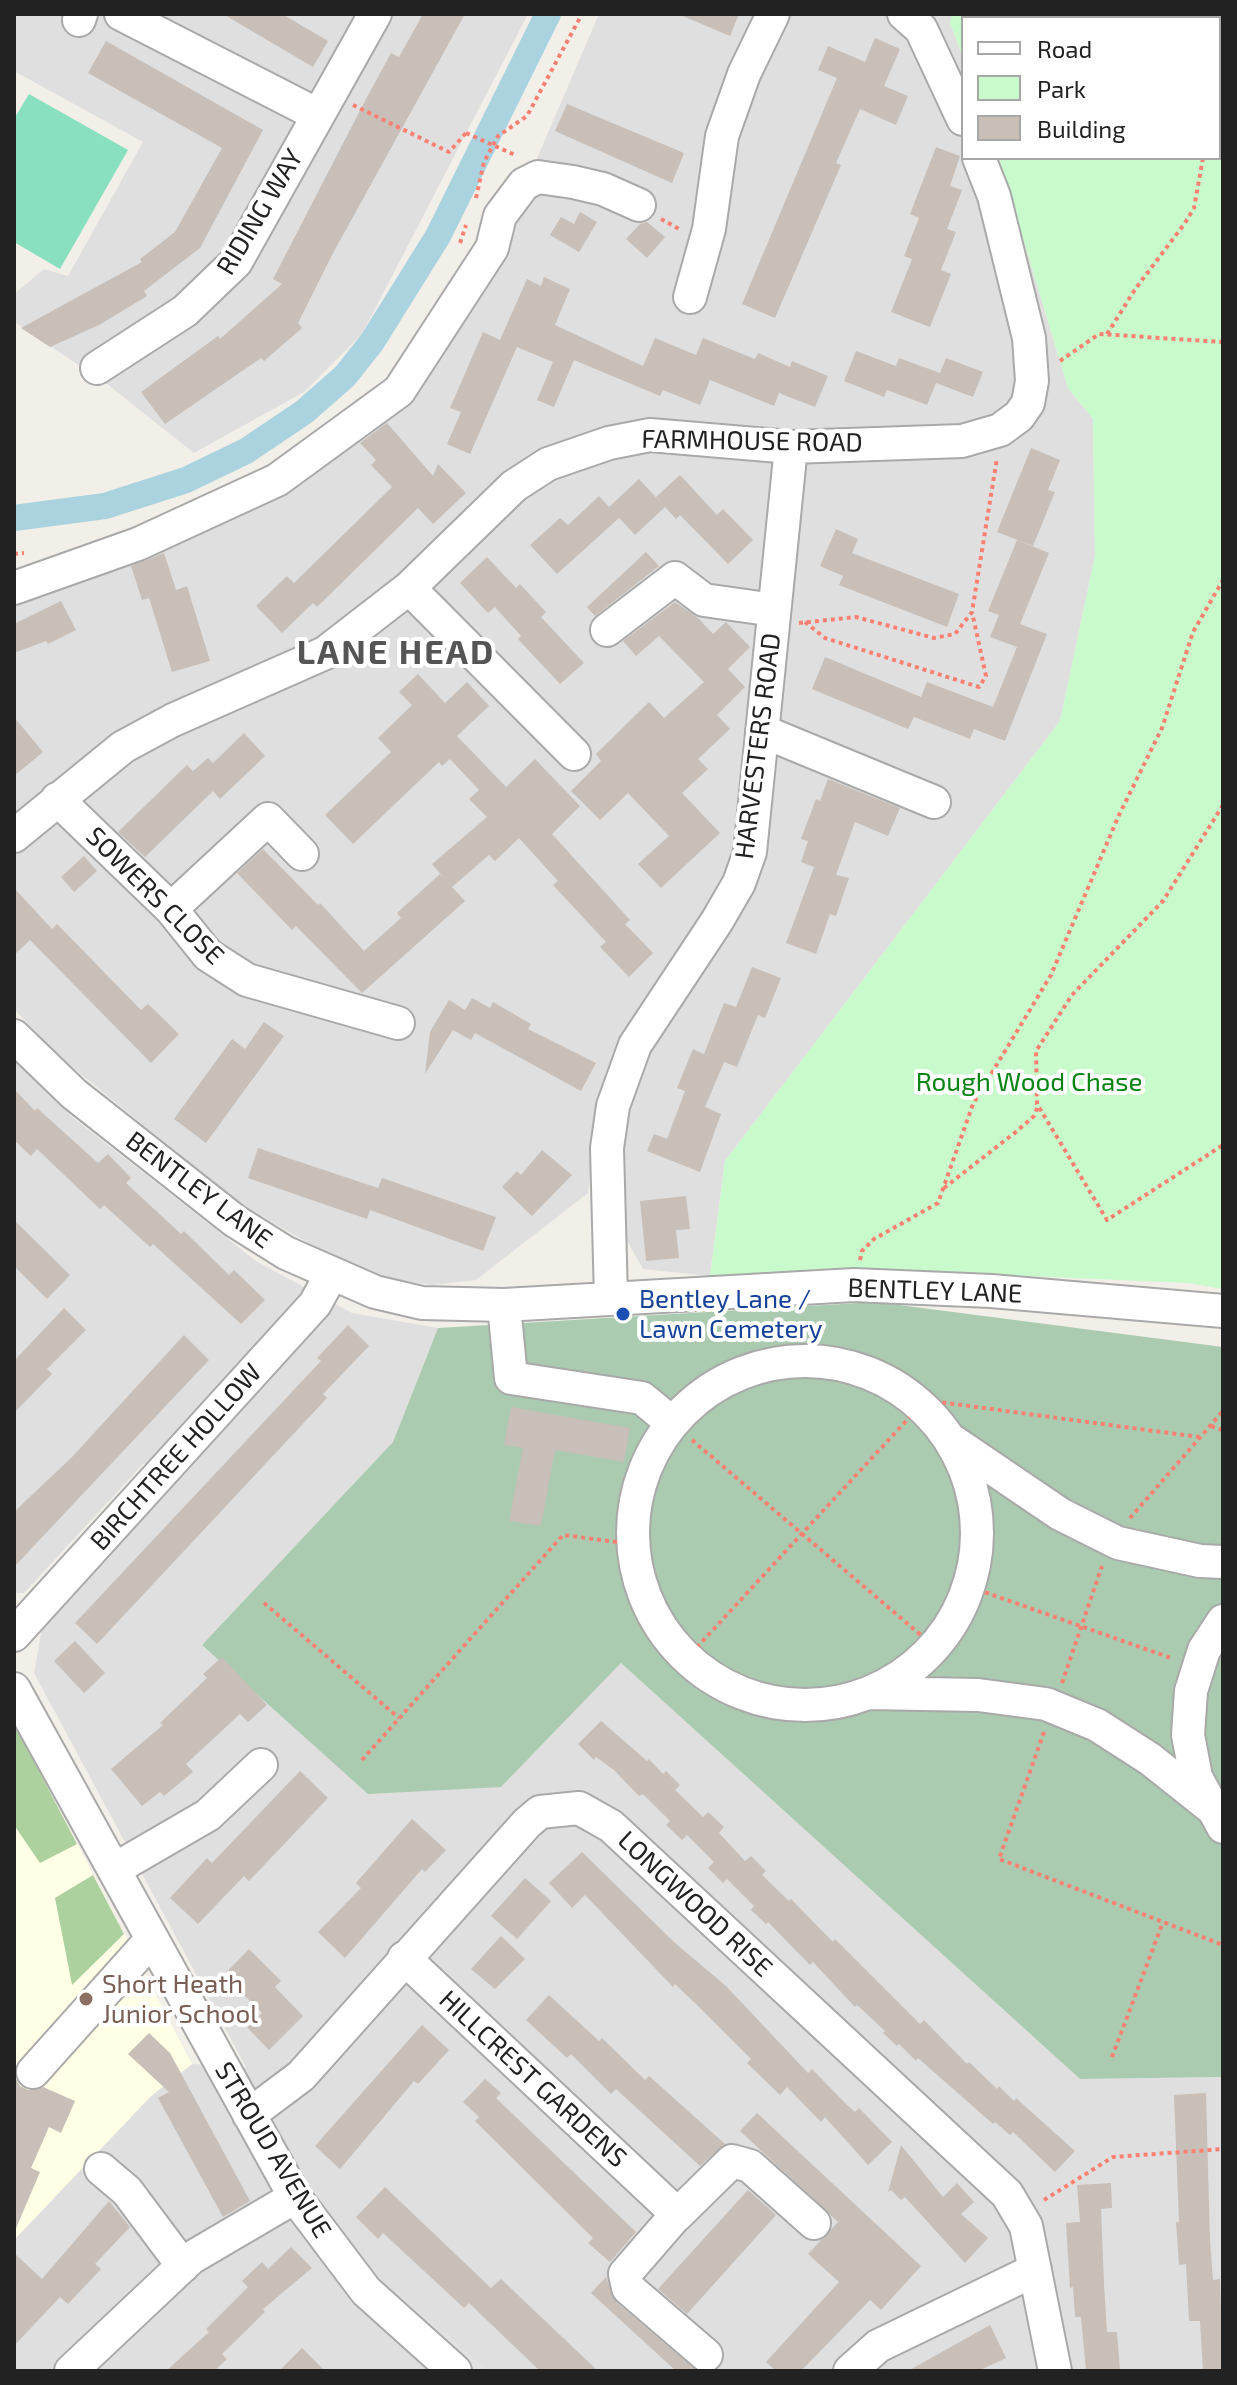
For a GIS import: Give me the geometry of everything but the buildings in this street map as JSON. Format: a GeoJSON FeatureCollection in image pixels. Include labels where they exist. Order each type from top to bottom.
{"type":"FeatureCollection","features":[{"type":"Feature","properties":{"kind":"street"},"geometry":{"type":"LineString","coordinates":[[121,14],[324,104]]}},
{"type":"Feature","properties":{"kind":"street","name":"RIDING WAY"},"geometry":{"type":"LineString","coordinates":[[97,368],[185,311],[236,262],[375,14]]}},
{"type":"Feature","properties":{"kind":"street"},"geometry":{"type":"LineString","coordinates":[[690,297],[705,244],[722,136],[744,74],[773,14]]}},
{"type":"Feature","properties":{"kind":"street"},"geometry":{"type":"LineString","coordinates":[[904,14],[921,29],[961,115]]}},
{"type":"Feature","properties":{"kind":"street"},"geometry":{"type":"LineString","coordinates":[[980,160],[994,196],[1029,338],[1030,392]]}},
{"type":"Feature","properties":{"kind":"street"},"geometry":{"type":"LineString","coordinates":[[14,588],[138,544],[277,480],[399,391],[492,248],[500,216],[524,184],[538,177],[573,182],[603,189],[639,205]]}},
{"type":"Feature","properties":{"kind":"street","name":"FARMHOUSE ROAD"},"geometry":{"type":"LineString","coordinates":[[14,836],[123,747],[173,720],[325,653],[409,588],[514,486],[548,464],[609,443],[650,435],[791,447],[962,441],[1000,430],[1019,416],[1030,392]]}},
{"type":"Feature","properties":{"kind":"street","name":"HARVESTERS ROAD"},"geometry":{"type":"LineString","coordinates":[[611,1299],[607,1148],[613,1106],[635,1045],[717,921],[739,883],[750,852],[791,447]]}},
{"type":"Feature","properties":{"kind":"street"},"geometry":{"type":"LineString","coordinates":[[607,630],[675,578],[704,600],[774,618]]}},
{"type":"Feature","properties":{"kind":"street"},"geometry":{"type":"LineString","coordinates":[[409,588],[574,754]]}},
{"type":"Feature","properties":{"kind":"street"},"geometry":{"type":"LineString","coordinates":[[762,731],[934,802]]}},
{"type":"Feature","properties":{"kind":"street","name":"SOWERS CLOSE"},"geometry":{"type":"LineString","coordinates":[[57,799],[171,909],[208,955],[247,980],[398,1023]]}},
{"type":"Feature","properties":{"kind":"street"},"geometry":{"type":"LineString","coordinates":[[171,909],[268,819],[302,854]]}},
{"type":"Feature","properties":{"kind":"street","name":"BENTLEY LANE"},"geometry":{"type":"LineString","coordinates":[[14,1036],[74,1094],[222,1212],[286,1253],[331,1275],[375,1292],[422,1303],[504,1305],[854,1285],[991,1291],[1223,1311]]}},
{"type":"Feature","properties":{"kind":"street","name":"BIRCHTREE HOLLOW"},"geometry":{"type":"LineString","coordinates":[[14,1635],[315,1304],[331,1275]]}},
{"type":"Feature","properties":{"kind":"street"},"geometry":{"type":"LineString","coordinates":[[504,1305],[511,1378],[642,1398],[672,1423]]}},
{"type":"Feature","properties":{"kind":"street"},"geometry":{"type":"LineString","coordinates":[[784,1362],[827,1362],[869,1373],[907,1394],[948,1439],[962,1460],[975,1501],[978,1544],[970,1587],[936,1648],[888,1685],[848,1701],[805,1706],[762,1700],[722,1685],[686,1659],[653,1613],[640,1587],[632,1544],[639,1487],[648,1460],[672,1423],[716,1387],[741,1373],[784,1362]]}},
{"type":"Feature","properties":{"kind":"street"},"geometry":{"type":"LineString","coordinates":[[948,1439],[1060,1514],[1118,1543],[1200,1561],[1223,1562]]}},
{"type":"Feature","properties":{"kind":"street"},"geometry":{"type":"LineString","coordinates":[[1216,1816],[1196,1777],[1188,1735],[1191,1691],[1198,1668],[1204,1650],[1223,1621]]}},
{"type":"Feature","properties":{"kind":"street","name":"STROUD AVENUE"},"geometry":{"type":"LineString","coordinates":[[14,1689],[295,2197],[366,2291],[455,2371]]}},
{"type":"Feature","properties":{"kind":"street"},"geometry":{"type":"LineString","coordinates":[[866,1693],[978,1695],[1046,1704],[1097,1725],[1150,1759],[1216,1816]]}},
{"type":"Feature","properties":{"kind":"street"},"geometry":{"type":"LineString","coordinates":[[115,1869],[208,1815],[261,1765]]}},
{"type":"Feature","properties":{"kind":"street","name":"LONGWOOD RISE"},"geometry":{"type":"LineString","coordinates":[[249,2115],[301,2076],[527,1823],[540,1812],[579,1808],[611,1826],[1007,2194],[1022,2214],[1055,2371]]}},
{"type":"Feature","properties":{"kind":"street"},"geometry":{"type":"LineString","coordinates":[[33,2072],[152,1939]]}},
{"type":"Feature","properties":{"kind":"street","name":"HILLCREST GARDENS"},"geometry":{"type":"LineString","coordinates":[[404,1958],[668,2208]]}},
{"type":"Feature","properties":{"kind":"street"},"geometry":{"type":"LineString","coordinates":[[706,2355],[628,2288],[625,2274],[668,2208],[732,2161],[750,2166],[814,2223]]}},
{"type":"Feature","properties":{"kind":"street"},"geometry":{"type":"LineString","coordinates":[[101,2169],[127,2191],[183,2266]]}},
{"type":"Feature","properties":{"kind":"street"},"geometry":{"type":"LineString","coordinates":[[71,2371],[183,2266],[214,2244],[295,2197]]}},
{"type":"Feature","properties":{"kind":"street"},"geometry":{"type":"LineString","coordinates":[[850,2371],[878,2346],[1035,2270]]}},
{"type":"Feature","properties":{"kind":"path"},"geometry":{"type":"LineString","coordinates":[[474,205],[484,162],[498,136],[527,116],[582,14]]}},
{"type":"Feature","properties":{"kind":"path"},"geometry":{"type":"LineString","coordinates":[[324,104],[449,152],[466,133],[515,155]]}},
{"type":"Feature","properties":{"kind":"path"},"geometry":{"type":"LineString","coordinates":[[1107,334],[1194,208],[1203,160]]}},
{"type":"Feature","properties":{"kind":"path"},"geometry":{"type":"LineString","coordinates":[[639,205],[705,244]]}},
{"type":"Feature","properties":{"kind":"path"},"geometry":{"type":"LineString","coordinates":[[455,254],[469,217]]}},
{"type":"Feature","properties":{"kind":"path"},"geometry":{"type":"LineString","coordinates":[[1030,392],[1099,334],[1223,342]]}},
{"type":"Feature","properties":{"kind":"path"},"geometry":{"type":"LineString","coordinates":[[805,622],[825,638],[979,687],[986,676],[972,612],[984,553],[1000,430]]}},
{"type":"Feature","properties":{"kind":"path"},"geometry":{"type":"LineString","coordinates":[[14,554],[25,552]]}},
{"type":"Feature","properties":{"kind":"path"},"geometry":{"type":"LineString","coordinates":[[854,1285],[862,1251],[874,1239],[938,1203],[973,1104],[1051,975],[1119,815],[1162,728],[1193,632],[1223,580]]}},
{"type":"Feature","properties":{"kind":"path"},"geometry":{"type":"LineString","coordinates":[[774,618],[805,622],[856,617],[934,638],[955,634],[972,612]]}},
{"type":"Feature","properties":{"kind":"path"},"geometry":{"type":"LineString","coordinates":[[942,1189],[1034,1116],[1038,1106],[1036,1051],[1072,995],[1163,901],[1223,805]]}},
{"type":"Feature","properties":{"kind":"path"},"geometry":{"type":"LineString","coordinates":[[1038,1106],[1107,1220],[1223,1145]]}},
{"type":"Feature","properties":{"kind":"path"},"geometry":{"type":"LineString","coordinates":[[686,1659],[920,1406],[932,1401],[1199,1437]]}},
{"type":"Feature","properties":{"kind":"path"},"geometry":{"type":"LineString","coordinates":[[672,1423],[936,1648]]}},
{"type":"Feature","properties":{"kind":"path"},"geometry":{"type":"LineString","coordinates":[[1211,1426],[1223,1430]]}},
{"type":"Feature","properties":{"kind":"path"},"geometry":{"type":"LineString","coordinates":[[362,1760],[563,1535],[632,1544]]}},
{"type":"Feature","properties":{"kind":"path"},"geometry":{"type":"LineString","coordinates":[[970,1587],[1198,1668]]}},
{"type":"Feature","properties":{"kind":"path"},"geometry":{"type":"LineString","coordinates":[[264,1603],[399,1718]]}},
{"type":"Feature","properties":{"kind":"path"},"geometry":{"type":"LineString","coordinates":[[1112,2057],[1163,1922]]}},
{"type":"Feature","properties":{"kind":"path"},"geometry":{"type":"LineString","coordinates":[[1022,2214],[1113,2157],[1223,2149]]}},
{"type":"Feature","properties":{"kind":"shaded area"},"geometry":{"type":"Polygon","coordinates":[[[14,14],[528,14],[362,334],[304,392],[194,453],[107,384],[14,322],[14,294],[44,269],[68,276],[143,142],[14,71],[14,14]]]}},
{"type":"Feature","properties":{"kind":"shaded area"},"geometry":{"type":"Polygon","coordinates":[[[599,14],[952,14],[950,22],[961,52],[961,160],[1000,160],[1068,388],[1093,419],[1095,556],[1060,721],[725,1161],[710,1276],[643,1269],[622,1232],[596,1128],[588,1193],[476,1280],[433,1285],[396,1280],[348,1266],[237,1202],[60,1057],[14,1009],[14,604],[159,546],[407,398],[535,163],[599,14]]]}},
{"type":"Feature","properties":{"kind":"shaded area"},"geometry":{"type":"Polygon","coordinates":[[[14,1058],[72,1117],[256,1261],[352,1313],[438,1328],[393,1442],[202,1645],[501,1787],[621,1663],[1080,2079],[1223,2077],[1223,2371],[14,2371],[14,2240],[151,2096],[192,2064],[246,2067],[34,1673],[43,1623],[170,1486],[144,1463],[24,1593],[14,1593],[14,1058]]]}},
{"type":"Feature","properties":{"kind":"shaded area"},"geometry":{"type":"Polygon","coordinates":[[[876,1302],[1223,1347],[1223,2077],[1080,2079],[621,1663],[501,1787],[368,1794],[202,1645],[393,1442],[438,1328],[876,1302]]]}},
{"type":"Feature","properties":{"kind":"shaded area","name":"Short Heath Junior School"},"geometry":{"type":"Polygon","coordinates":[[[14,1723],[192,2064],[151,2096],[14,2240],[14,1723]]]}},
{"type":"Feature","properties":{"kind":"shaded area"},"geometry":{"type":"Polygon","coordinates":[[[381,2283],[391,2288],[489,2371],[475,2371],[441,2344],[381,2283]]]}},
{"type":"Feature","properties":{"kind":"green space","name":"Rough Wood Chase"},"geometry":{"type":"Polygon","coordinates":[[[952,14],[1223,14],[1223,1289],[1189,1283],[842,1268],[710,1276],[725,1161],[1060,721],[1095,556],[1093,419],[1068,388],[1000,160],[1221,160],[1221,16],[961,16],[961,52],[950,22],[952,14]]]}},
{"type":"Feature","properties":{"kind":"green space"},"geometry":{"type":"Polygon","coordinates":[[[29,94],[128,150],[60,269],[14,242],[14,119],[29,94]]]}},
{"type":"Feature","properties":{"kind":"green space"},"geometry":{"type":"Polygon","coordinates":[[[14,1723],[77,1844],[40,1863],[14,1825],[14,1723]]]}},
{"type":"Feature","properties":{"kind":"green space"},"geometry":{"type":"Polygon","coordinates":[[[93,1875],[124,1934],[72,1985],[55,1898],[93,1875]]]}},
{"type":"Feature","properties":{"kind":"waterway"},"geometry":{"type":"LineString","coordinates":[[14,518],[105,506],[186,480],[246,451],[304,412],[345,376],[372,342],[438,236],[548,14]]}},
{"type":"Feature","properties":{"kind":"place","name":"Bentley Lane / Lawn Cemetery"},"geometry":{"type":"Point","coordinates":[623,1314]}},
{"type":"Feature","properties":{"kind":"place","name":"Short Heath Junior School"},"geometry":{"type":"Point","coordinates":[86,1999]}},
{"type":"Feature","properties":{"kind":"district","name":"LANE HEAD"},"geometry":{"type":"Point","coordinates":[396,653]}}]}
